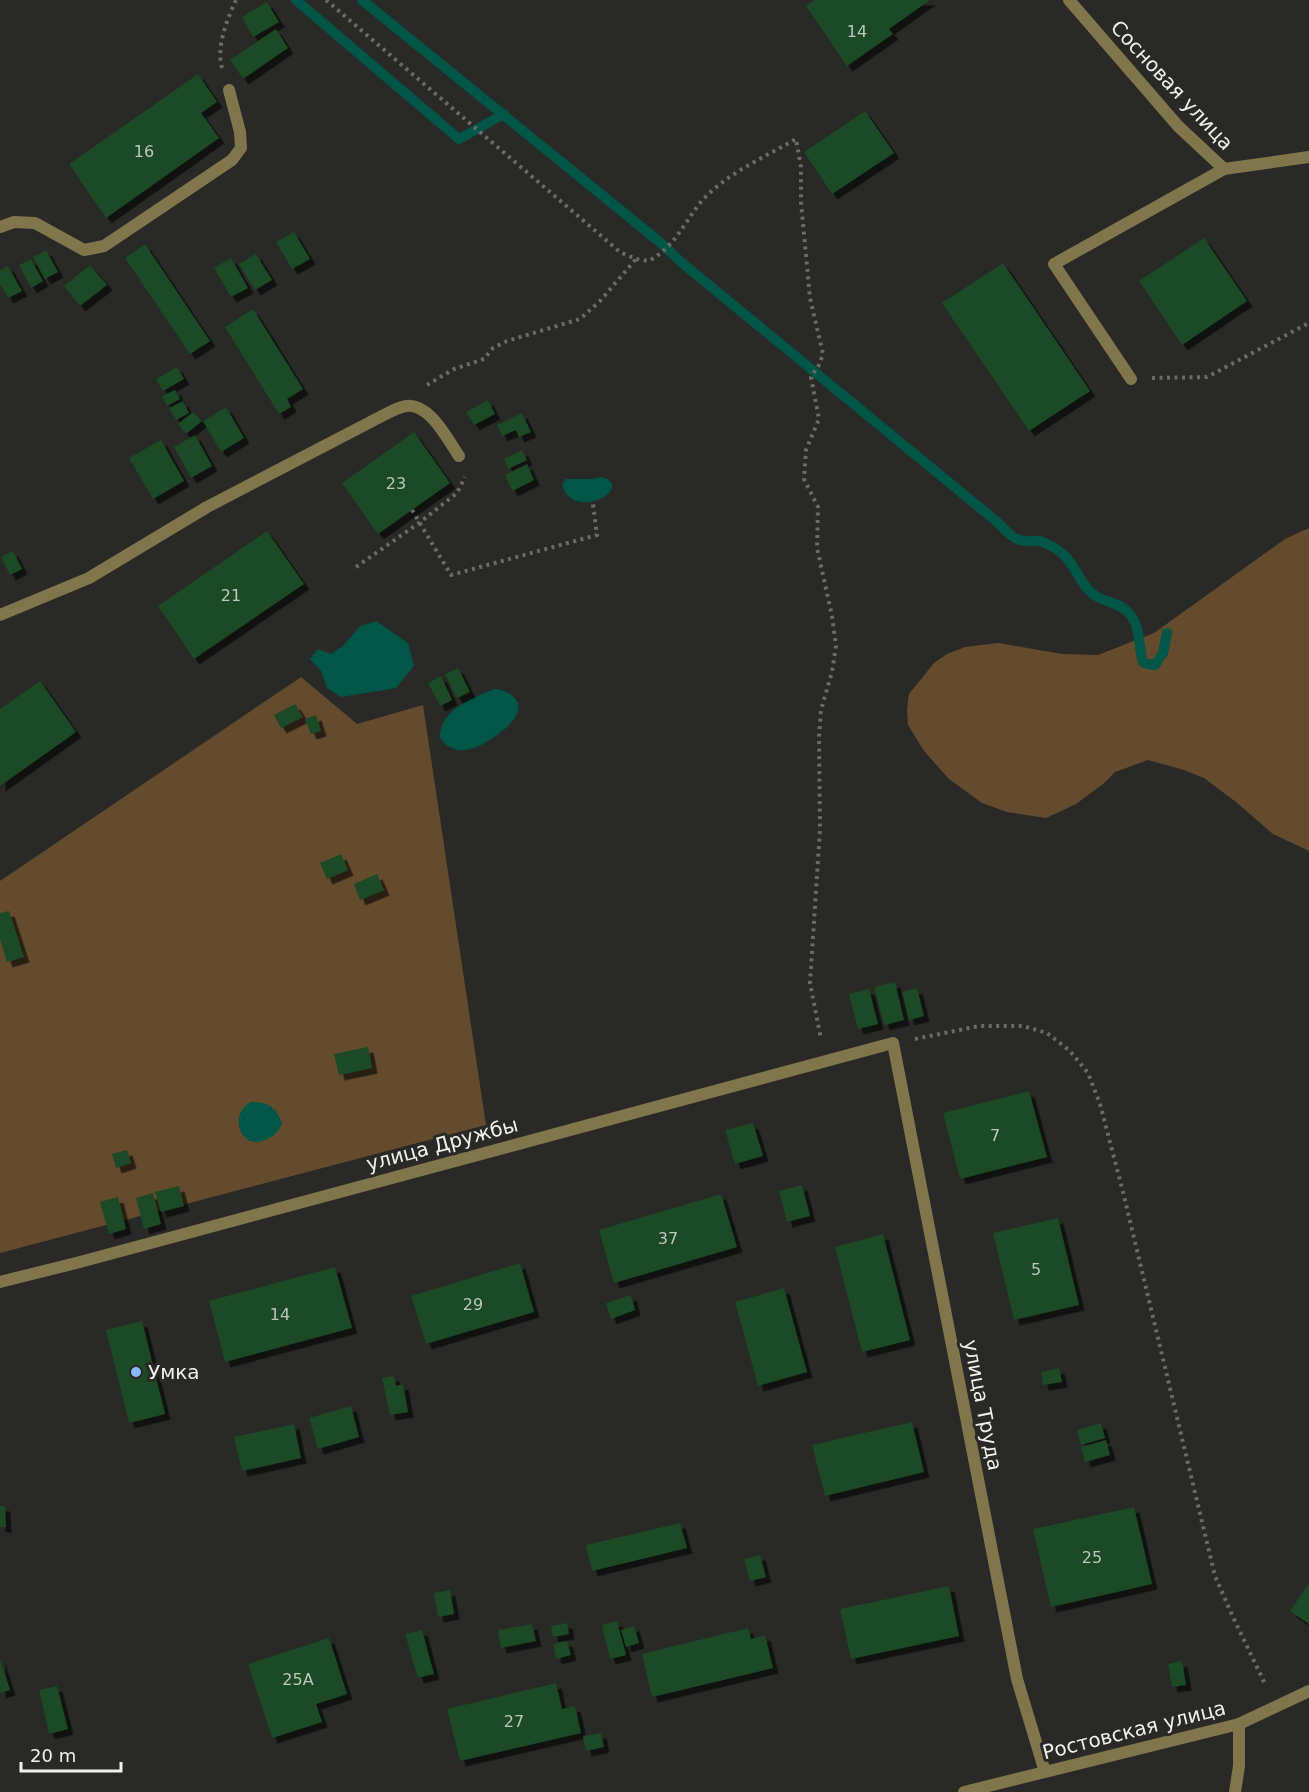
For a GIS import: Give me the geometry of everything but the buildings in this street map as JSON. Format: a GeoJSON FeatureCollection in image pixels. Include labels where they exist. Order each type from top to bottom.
{"type":"FeatureCollection","features":[{"type":"Feature","properties":{"kind":"street","name":"Сосновая улица"},"geometry":{"type":"LineString","coordinates":[[1069,0],[1178,126],[1224,169]]}},
{"type":"Feature","properties":{"kind":"street"},"geometry":{"type":"LineString","coordinates":[[0,226],[14,222],[35,223],[84,250],[104,246],[232,160],[241,147],[240,132],[229,90]]}},
{"type":"Feature","properties":{"kind":"street"},"geometry":{"type":"LineString","coordinates":[[1131,379],[1054,264],[1224,169],[1309,157]]}},
{"type":"Feature","properties":{"kind":"street"},"geometry":{"type":"LineString","coordinates":[[0,615],[89,578],[207,507],[407,405],[419,407],[432,416],[459,456]]}},
{"type":"Feature","properties":{"kind":"street","name":"улица Дружбы"},"geometry":{"type":"LineString","coordinates":[[0,1282],[894,1043]]}},
{"type":"Feature","properties":{"kind":"street","name":"улица Труда"},"geometry":{"type":"LineString","coordinates":[[894,1043],[1017,1679],[1045,1772]]}},
{"type":"Feature","properties":{"kind":"street","name":"Ростовская улица"},"geometry":{"type":"LineString","coordinates":[[964,1792],[1239,1724],[1309,1691]]}},
{"type":"Feature","properties":{"kind":"street"},"geometry":{"type":"LineString","coordinates":[[1235,1792],[1239,1766],[1239,1724]]}},
{"type":"Feature","properties":{"kind":"path"},"geometry":{"type":"LineString","coordinates":[[229,90],[221,64],[220,50],[236,0]]}},
{"type":"Feature","properties":{"kind":"path"},"geometry":{"type":"LineString","coordinates":[[326,0],[620,252],[636,259],[649,261],[663,253],[673,243],[701,203],[723,183],[746,167],[796,140],[801,167],[801,202],[810,298],[823,354],[811,378],[819,419],[806,450],[804,479],[818,507],[817,548],[836,646],[832,672],[821,710],[820,829],[810,983],[826,1061]]}},
{"type":"Feature","properties":{"kind":"path"},"geometry":{"type":"LineString","coordinates":[[407,405],[423,388],[454,369],[484,359],[494,348],[507,341],[580,319],[600,301],[636,259]]}},
{"type":"Feature","properties":{"kind":"path"},"geometry":{"type":"LineString","coordinates":[[1131,379],[1207,377],[1309,323]]}},
{"type":"Feature","properties":{"kind":"path"},"geometry":{"type":"LineString","coordinates":[[356,567],[457,493],[465,478],[459,456]]}},
{"type":"Feature","properties":{"kind":"path"},"geometry":{"type":"LineString","coordinates":[[412,510],[451,575],[597,535],[593,504]]}},
{"type":"Feature","properties":{"kind":"path"},"geometry":{"type":"LineString","coordinates":[[894,1043],[980,1026],[1023,1026],[1047,1033],[1070,1051],[1088,1073],[1100,1104],[1123,1192],[1215,1576],[1276,1707]]}},
{"type":"Feature","properties":{"kind":"shaded area"},"geometry":{"type":"Polygon","coordinates":[[[601,477],[611,482],[611,490],[603,497],[590,502],[576,501],[565,492],[562,485],[566,479],[601,477]]]}},
{"type":"Feature","properties":{"kind":"shaded area"},"geometry":{"type":"Polygon","coordinates":[[[1309,528],[1309,851],[1273,834],[1204,778],[1148,760],[1115,772],[1076,804],[1046,818],[1007,812],[982,803],[949,779],[924,751],[908,725],[909,694],[934,663],[947,654],[965,647],[998,643],[1062,654],[1098,655],[1154,633],[1285,539],[1309,528]]]}},
{"type":"Feature","properties":{"kind":"shaded area"},"geometry":{"type":"Polygon","coordinates":[[[376,621],[408,643],[414,666],[396,688],[341,697],[327,688],[321,671],[310,659],[318,649],[331,654],[343,646],[360,626],[376,621]]]}},
{"type":"Feature","properties":{"kind":"shaded area"},"geometry":{"type":"Polygon","coordinates":[[[301,677],[357,724],[423,705],[486,1125],[0,1253],[0,881],[301,677]]]}},
{"type":"Feature","properties":{"kind":"shaded area"},"geometry":{"type":"Polygon","coordinates":[[[494,689],[507,692],[515,698],[519,706],[511,723],[480,746],[459,750],[446,744],[440,738],[441,728],[451,712],[467,701],[494,689]]]}},
{"type":"Feature","properties":{"kind":"shaded area"},"geometry":{"type":"Polygon","coordinates":[[[251,1102],[271,1106],[282,1123],[276,1133],[265,1140],[256,1142],[249,1140],[240,1130],[240,1115],[251,1102]]]}},
{"type":"Feature","properties":{"kind":"waterway"},"geometry":{"type":"LineString","coordinates":[[296,0],[459,139],[504,114]]}},
{"type":"Feature","properties":{"kind":"waterway"},"geometry":{"type":"LineString","coordinates":[[362,0],[661,243],[1009,534],[1020,540],[1041,541],[1067,558],[1089,591],[1125,609],[1133,618],[1143,662],[1155,665],[1163,653],[1167,633]]}},
{"type":"Feature","properties":{"kind":"place","name":"Умка"},"geometry":{"type":"Point","coordinates":[136,1372]}}]}
